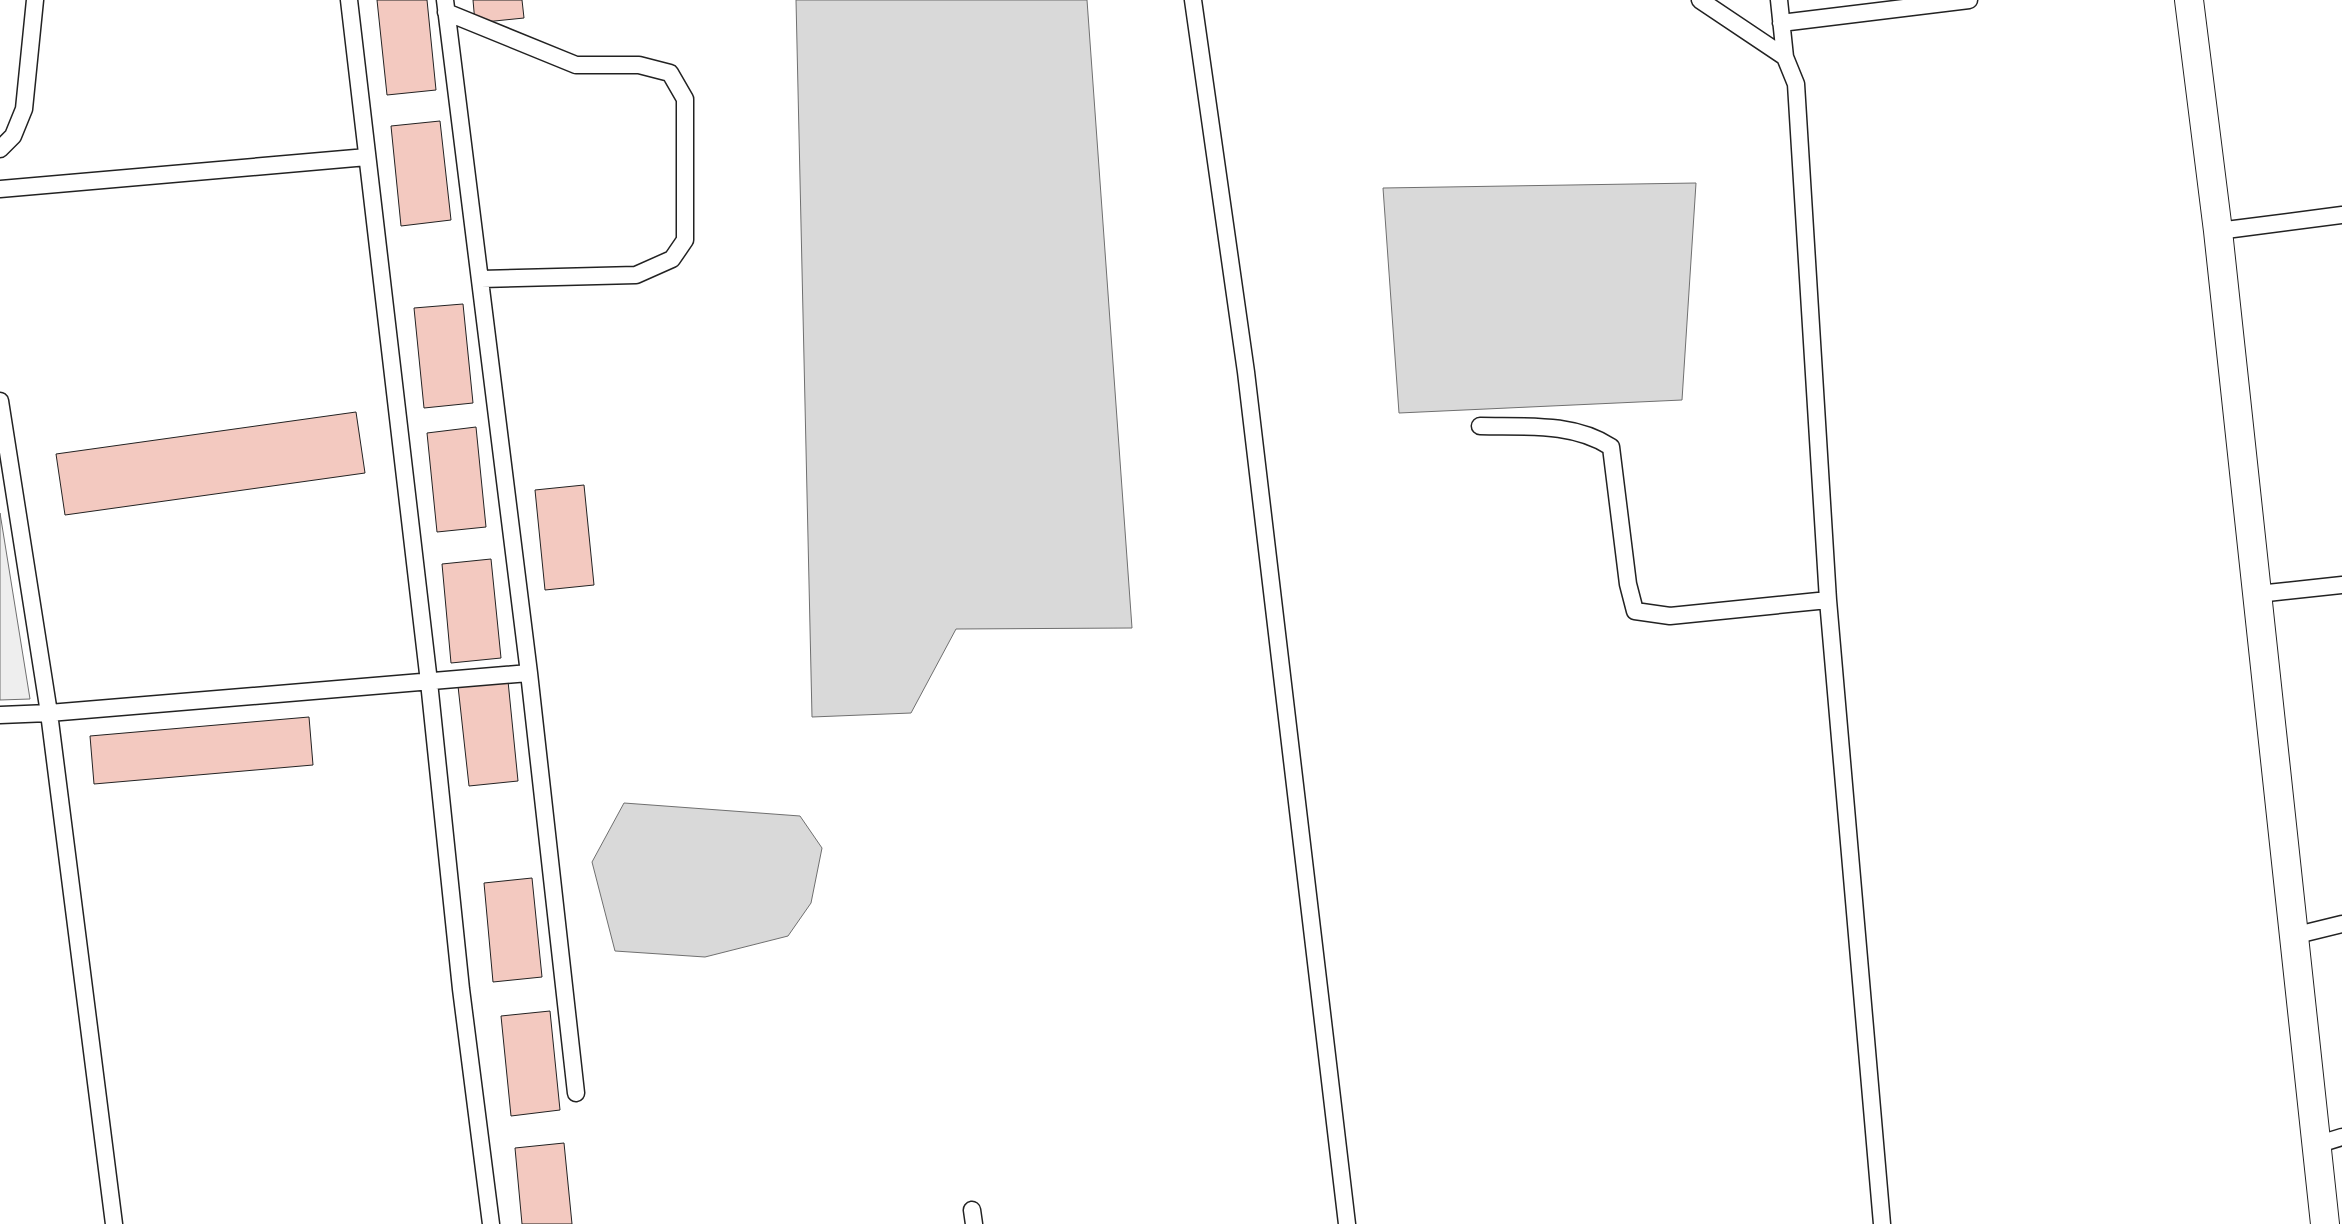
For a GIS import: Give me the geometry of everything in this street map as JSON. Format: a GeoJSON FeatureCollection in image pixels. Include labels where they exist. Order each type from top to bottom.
{"type":"FeatureCollection","features":[{"type":"Feature","properties":{"kind":"street"},"geometry":{"type":"LineString","coordinates":[[2189,0],[2218,231],[2325,1224]]}},
{"type":"Feature","properties":{"kind":"lane"},"geometry":{"type":"LineString","coordinates":[[0,149],[13,136],[24,109],[35,0]]}},
{"type":"Feature","properties":{"kind":"lane"},"geometry":{"type":"LineString","coordinates":[[349,0],[428,682],[461,990],[491,1224]]}},
{"type":"Feature","properties":{"kind":"lane"},"geometry":{"type":"LineString","coordinates":[[1193,0],[1247,382],[1347,1224]]}},
{"type":"Feature","properties":{"kind":"lane"},"geometry":{"type":"LineString","coordinates":[[1700,0],[1785,57]]}},
{"type":"Feature","properties":{"kind":"lane"},"geometry":{"type":"LineString","coordinates":[[1779,0],[1785,57],[1796,84],[1828,600],[1882,1224]]}},
{"type":"Feature","properties":{"kind":"lane"},"geometry":{"type":"LineString","coordinates":[[1782,23],[1969,0]]}},
{"type":"Feature","properties":{"kind":"lane"},"geometry":{"type":"LineString","coordinates":[[446,6],[481,279],[576,1093]]}},
{"type":"Feature","properties":{"kind":"lane"},"geometry":{"type":"LineString","coordinates":[[446,6],[576,65],[639,65],[670,73],[685,99],[685,240],[672,259],[636,275],[481,279]]}},
{"type":"Feature","properties":{"kind":"lane"},"geometry":{"type":"LineString","coordinates":[[0,189],[367,157]]}},
{"type":"Feature","properties":{"kind":"lane"},"geometry":{"type":"LineString","coordinates":[[2218,231],[2342,215]]}},
{"type":"Feature","properties":{"kind":"lane"},"geometry":{"type":"LineString","coordinates":[[0,401],[49,714],[114,1224]]}},
{"type":"Feature","properties":{"kind":"lane"},"geometry":{"type":"LineString","coordinates":[[1480,426],[1558,428],[1595,437],[1611,447],[1628,584],[1635,611],[1670,616],[1828,600]]}},
{"type":"Feature","properties":{"kind":"lane"},"geometry":{"type":"LineString","coordinates":[[2258,594],[2342,586]]}},
{"type":"Feature","properties":{"kind":"lane"},"geometry":{"type":"LineString","coordinates":[[0,715],[49,714],[528,673]]}},
{"type":"Feature","properties":{"kind":"lane"},"geometry":{"type":"LineString","coordinates":[[2293,936],[2342,924]]}},
{"type":"Feature","properties":{"kind":"lane"},"geometry":{"type":"LineString","coordinates":[[2316,1145],[2342,1137]]}},
{"type":"Feature","properties":{"kind":"shaded area"},"geometry":{"type":"Polygon","coordinates":[[[796,0],[1087,0],[1132,628],[956,629],[911,713],[812,717],[796,0]]]}},
{"type":"Feature","properties":{"kind":"shaded area"},"geometry":{"type":"Polygon","coordinates":[[[1696,183],[1682,400],[1399,413],[1383,188],[1696,183]]]}},
{"type":"Feature","properties":{"kind":"shaded area"},"geometry":{"type":"Polygon","coordinates":[[[0,513],[30,699],[0,700],[0,513]]]}},
{"type":"Feature","properties":{"kind":"shaded area"},"geometry":{"type":"Polygon","coordinates":[[[624,803],[800,816],[822,848],[811,903],[788,936],[705,957],[615,951],[592,862],[624,803]]]}},
{"type":"Feature","properties":{"kind":"building"},"geometry":{"type":"Polygon","coordinates":[[[377,0],[427,0],[436,90],[387,95],[377,0]]]}},
{"type":"Feature","properties":{"kind":"building"},"geometry":{"type":"Polygon","coordinates":[[[473,0],[522,0],[524,18],[475,23],[473,0]]]}},
{"type":"Feature","properties":{"kind":"building"},"geometry":{"type":"Polygon","coordinates":[[[440,121],[451,220],[401,226],[391,126],[440,121]]]}},
{"type":"Feature","properties":{"kind":"building"},"geometry":{"type":"Polygon","coordinates":[[[463,304],[473,403],[424,408],[414,308],[463,304]]]}},
{"type":"Feature","properties":{"kind":"building"},"geometry":{"type":"Polygon","coordinates":[[[356,412],[365,473],[65,515],[56,454],[356,412]]]}},
{"type":"Feature","properties":{"kind":"building"},"geometry":{"type":"Polygon","coordinates":[[[476,427],[486,527],[437,532],[427,433],[476,427]]]}},
{"type":"Feature","properties":{"kind":"building"},"geometry":{"type":"Polygon","coordinates":[[[584,485],[594,585],[545,590],[535,490],[584,485]]]}},
{"type":"Feature","properties":{"kind":"building"},"geometry":{"type":"Polygon","coordinates":[[[491,559],[501,658],[451,663],[442,564],[491,559]]]}},
{"type":"Feature","properties":{"kind":"building"},"geometry":{"type":"Polygon","coordinates":[[[508,681],[518,781],[469,786],[458,686],[508,681]]]}},
{"type":"Feature","properties":{"kind":"building"},"geometry":{"type":"Polygon","coordinates":[[[309,717],[313,765],[94,784],[90,736],[309,717]]]}},
{"type":"Feature","properties":{"kind":"building"},"geometry":{"type":"Polygon","coordinates":[[[532,878],[542,977],[493,982],[484,883],[532,878]]]}},
{"type":"Feature","properties":{"kind":"building"},"geometry":{"type":"Polygon","coordinates":[[[550,1011],[560,1110],[511,1116],[501,1016],[550,1011]]]}},
{"type":"Feature","properties":{"kind":"building"},"geometry":{"type":"Polygon","coordinates":[[[564,1143],[572,1224],[522,1224],[515,1148],[564,1143]]]}}]}
